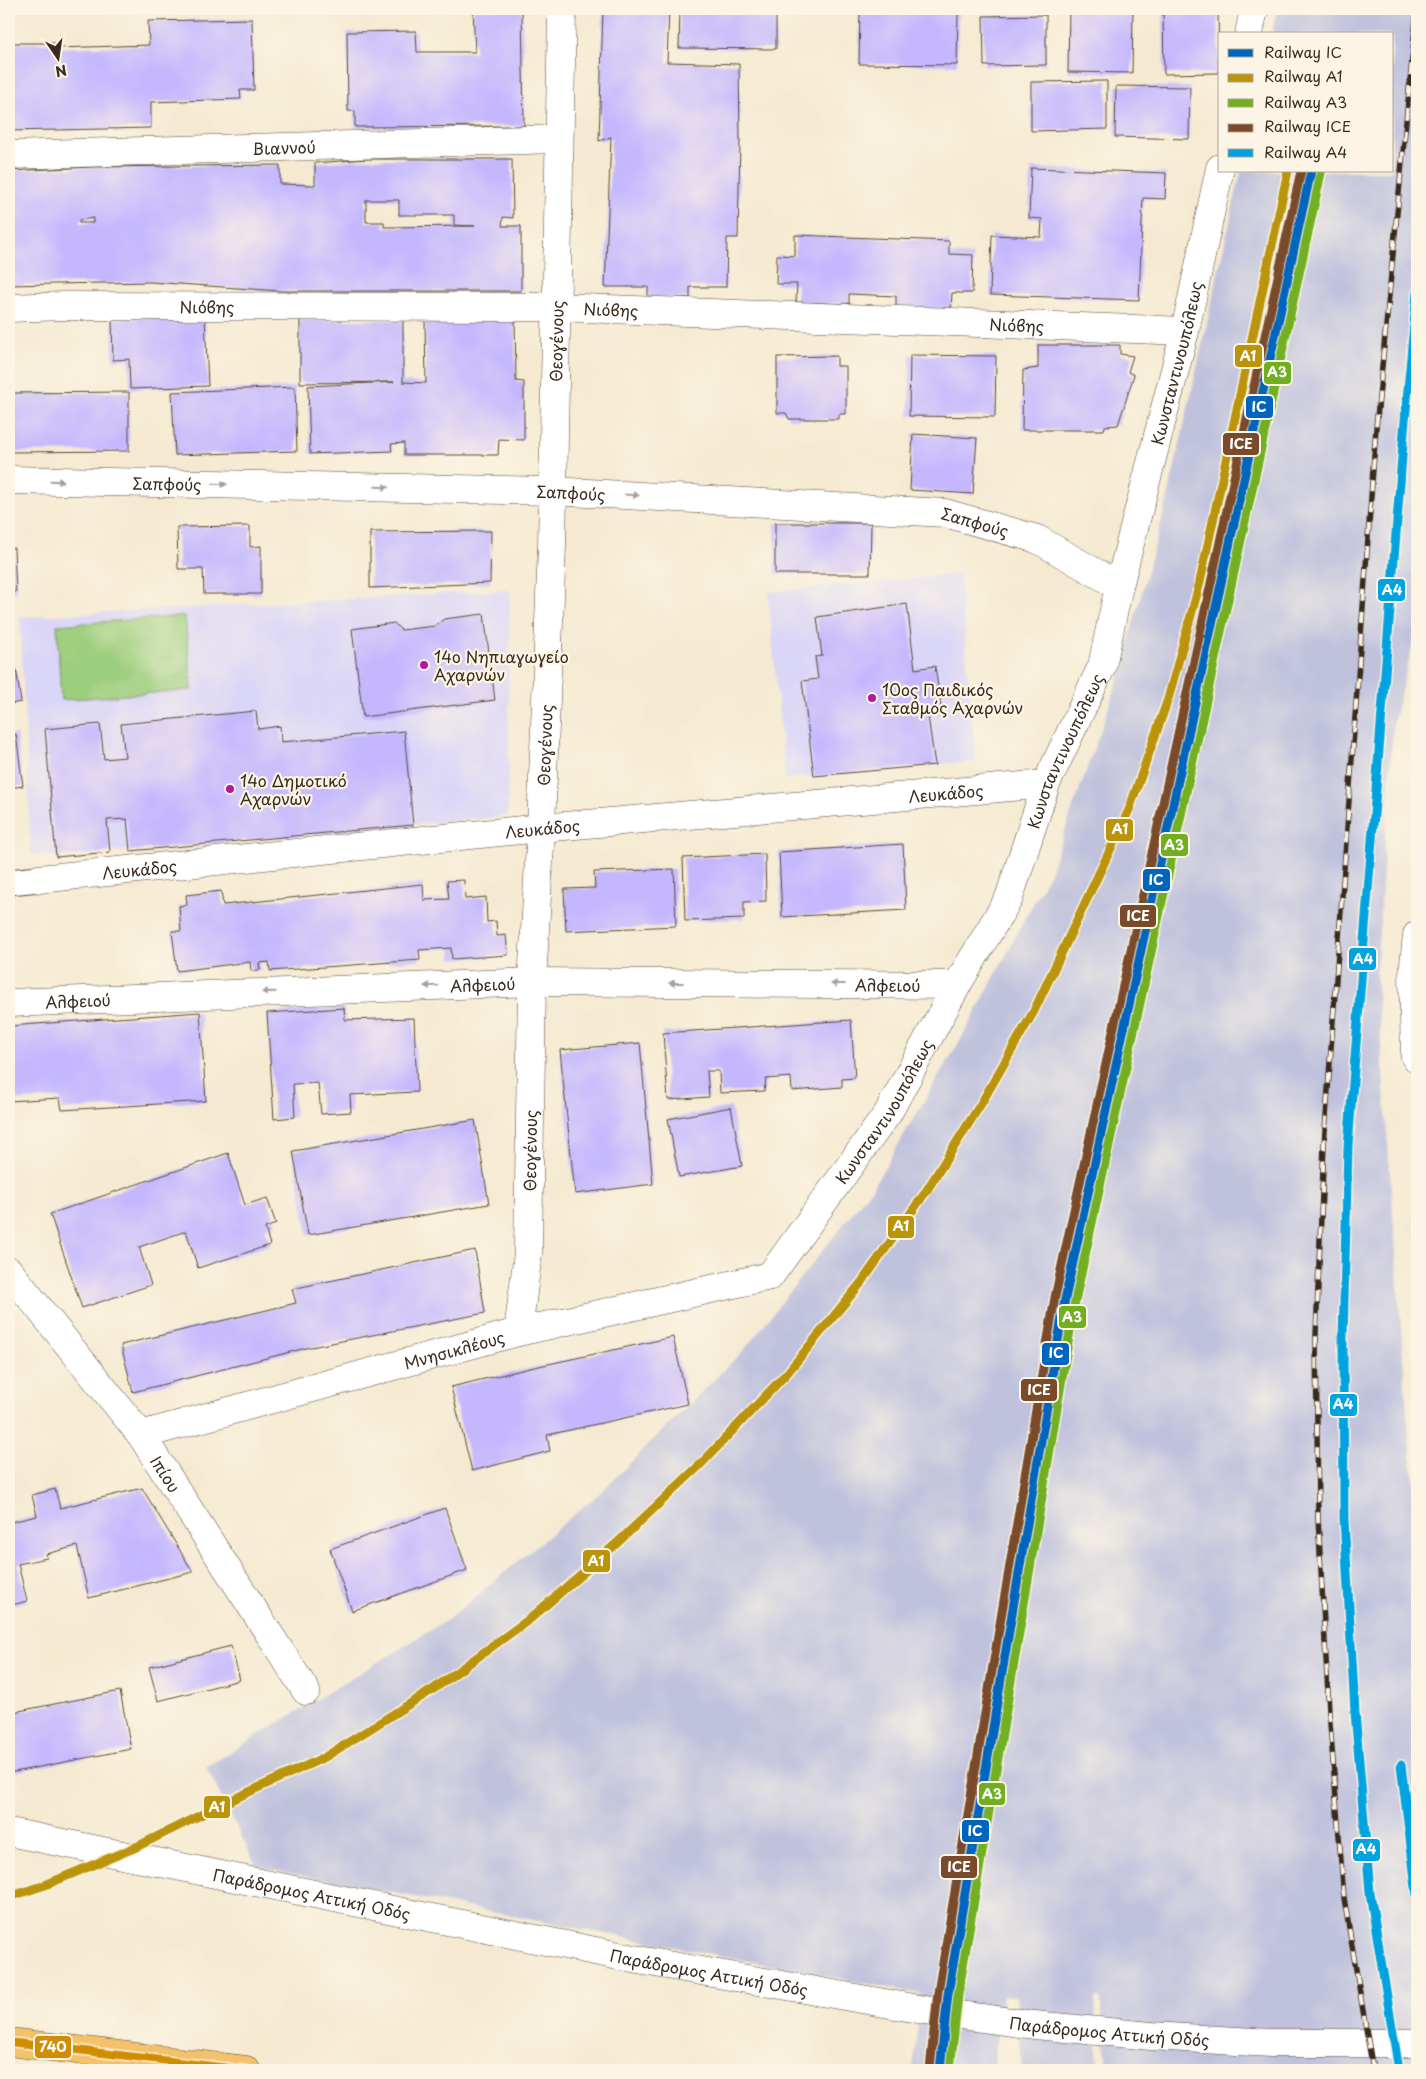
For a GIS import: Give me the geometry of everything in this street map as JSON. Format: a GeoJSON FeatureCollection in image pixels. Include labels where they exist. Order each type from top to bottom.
{"type":"FeatureCollection","features":[{"type":"Feature","properties":{"kind":"highway"},"geometry":{"type":"LineString","coordinates":[[9,2042],[246,2070]]}},
{"type":"Feature","properties":{"kind":"street","name":"Θεογένους"},"geometry":{"type":"LineString","coordinates":[[518,1332],[528,1254],[532,982],[541,828],[552,545],[558,139],[562,9]]}},
{"type":"Feature","properties":{"kind":"street"},"geometry":{"type":"LineString","coordinates":[[1249,32],[1254,9]]}},
{"type":"Feature","properties":{"kind":"street","name":"Βιαννού"},"geometry":{"type":"LineString","coordinates":[[9,155],[558,139]]}},
{"type":"Feature","properties":{"kind":"street","name":"Κωνσταντινουπόλεως"},"geometry":{"type":"LineString","coordinates":[[770,1276],[888,1113],[957,985],[1009,898],[1046,784],[1102,666],[1118,586],[1185,331],[1219,172]]}},
{"type":"Feature","properties":{"kind":"street","name":"Νιόβης"},"geometry":{"type":"LineString","coordinates":[[9,308],[64,306],[556,307],[1185,331]]}},
{"type":"Feature","properties":{"kind":"street","name":"Σαπφούς"},"geometry":{"type":"LineString","coordinates":[[9,480],[552,490],[945,513],[1037,539],[1118,586]]}},
{"type":"Feature","properties":{"kind":"street","name":"Λευκάδος"},"geometry":{"type":"LineString","coordinates":[[40,879],[541,828],[1046,784]]}},
{"type":"Feature","properties":{"kind":"street"},"geometry":{"type":"LineString","coordinates":[[9,882],[40,879]]}},
{"type":"Feature","properties":{"kind":"street"},"geometry":{"type":"LineString","coordinates":[[1416,1056],[1414,974],[1417,936]]}},
{"type":"Feature","properties":{"kind":"street","name":"Αλφειού"},"geometry":{"type":"LineString","coordinates":[[9,1003],[532,982],[957,985]]}},
{"type":"Feature","properties":{"kind":"street","name":"Ιπίου"},"geometry":{"type":"LineString","coordinates":[[9,1271],[141,1435],[306,1691]]}},
{"type":"Feature","properties":{"kind":"street","name":"Μνησικλέους"},"geometry":{"type":"LineString","coordinates":[[141,1435],[518,1332],[770,1276]]}},
{"type":"Feature","properties":{"kind":"street","name":"Παράδρομος Αττική Οδός"},"geometry":{"type":"LineString","coordinates":[[9,1832],[644,1961],[930,2012],[1034,2025],[1151,2036],[1271,2042],[1417,2044]]}},
{"type":"Feature","properties":{"kind":"shaded area"},"geometry":{"type":"Polygon","coordinates":[[[1277,9],[1417,9],[1417,626],[1393,724],[1376,975],[1409,1440],[1417,1506],[1417,2070],[1107,2070],[1101,1999],[1095,1998],[1098,2070],[1022,2070],[1017,1997],[1003,1996],[993,2070],[913,2070],[921,1994],[257,1867],[206,1767],[449,1619],[601,1492],[744,1350],[873,1187],[965,1032],[1050,872],[1114,693],[1167,501],[1241,172],[1394,172],[1394,32],[1272,32],[1277,9]]]}},
{"type":"Feature","properties":{"kind":"shaded area"},"geometry":{"type":"Polygon","coordinates":[[[959,574],[976,761],[785,779],[768,592],[959,574]]]}},
{"type":"Feature","properties":{"kind":"shaded area"},"geometry":{"type":"Polygon","coordinates":[[[510,590],[508,816],[56,857],[31,854],[20,617],[510,590]]]}},
{"type":"Feature","properties":{"kind":"green space"},"geometry":{"type":"Polygon","coordinates":[[[185,616],[192,690],[61,700],[57,625],[185,616]]]}},
{"type":"Feature","properties":{"kind":"building"},"geometry":{"type":"Polygon","coordinates":[[[473,9],[522,9],[524,126],[355,127],[355,111],[348,111],[347,32],[416,31],[417,52],[475,52],[473,9]]]}},
{"type":"Feature","properties":{"kind":"building"},"geometry":{"type":"Polygon","coordinates":[[[603,9],[669,9],[667,62],[739,64],[738,238],[727,238],[726,287],[690,287],[690,298],[648,298],[648,287],[605,287],[611,137],[599,141],[603,9]]]}},
{"type":"Feature","properties":{"kind":"building"},"geometry":{"type":"Polygon","coordinates":[[[680,9],[776,9],[776,49],[679,48],[680,9]]]}},
{"type":"Feature","properties":{"kind":"building"},"geometry":{"type":"Polygon","coordinates":[[[860,9],[958,9],[957,65],[859,64],[860,9]]]}},
{"type":"Feature","properties":{"kind":"building"},"geometry":{"type":"Polygon","coordinates":[[[1069,9],[1133,10],[1132,73],[1068,72],[1069,9]]]}},
{"type":"Feature","properties":{"kind":"building"},"geometry":{"type":"Polygon","coordinates":[[[1163,9],[1218,9],[1218,73],[1164,74],[1163,9]]]}},
{"type":"Feature","properties":{"kind":"building"},"geometry":{"type":"Polygon","coordinates":[[[1046,15],[1046,65],[984,66],[983,16],[1046,15]]]}},
{"type":"Feature","properties":{"kind":"building"},"geometry":{"type":"Polygon","coordinates":[[[252,19],[254,90],[240,90],[241,99],[151,102],[151,128],[9,131],[9,43],[59,43],[57,48],[149,45],[148,21],[252,19]]]}},
{"type":"Feature","properties":{"kind":"building"},"geometry":{"type":"Polygon","coordinates":[[[1107,81],[1107,129],[1031,131],[1031,82],[1107,81]]]}},
{"type":"Feature","properties":{"kind":"building"},"geometry":{"type":"Polygon","coordinates":[[[1116,86],[1190,87],[1189,139],[1115,137],[1116,86]]]}},
{"type":"Feature","properties":{"kind":"building"},"geometry":{"type":"Polygon","coordinates":[[[367,159],[512,159],[513,218],[503,217],[502,226],[521,226],[521,291],[280,291],[150,282],[9,285],[9,171],[92,167],[280,165],[280,184],[315,185],[315,163],[367,159]],[[366,200],[366,222],[384,222],[384,227],[475,226],[454,225],[454,215],[399,215],[399,200],[366,200]],[[93,218],[79,220],[79,223],[93,223],[93,218]]]}},
{"type":"Feature","properties":{"kind":"building"},"geometry":{"type":"Polygon","coordinates":[[[1031,168],[1166,173],[1165,199],[1143,198],[1139,300],[990,295],[992,235],[1041,237],[1042,219],[1029,218],[1031,168]]]}},
{"type":"Feature","properties":{"kind":"building"},"geometry":{"type":"Polygon","coordinates":[[[795,235],[949,241],[949,254],[973,255],[972,293],[952,293],[951,309],[896,307],[896,296],[849,294],[849,304],[796,302],[797,284],[776,284],[777,255],[795,256],[795,235]]]}},
{"type":"Feature","properties":{"kind":"building"},"geometry":{"type":"Polygon","coordinates":[[[205,316],[208,386],[130,389],[129,359],[113,360],[112,319],[205,316]]]}},
{"type":"Feature","properties":{"kind":"building"},"geometry":{"type":"Polygon","coordinates":[[[515,319],[516,381],[524,382],[524,440],[499,439],[498,455],[404,455],[404,443],[391,444],[392,451],[310,454],[308,386],[394,382],[300,383],[300,320],[403,320],[403,382],[426,383],[425,320],[515,319]]]}},
{"type":"Feature","properties":{"kind":"building"},"geometry":{"type":"Polygon","coordinates":[[[1038,345],[1120,345],[1120,354],[1133,356],[1128,372],[1134,375],[1118,425],[1105,426],[1104,430],[1022,430],[1023,370],[1038,368],[1038,345]]]}},
{"type":"Feature","properties":{"kind":"building"},"geometry":{"type":"Polygon","coordinates":[[[910,355],[996,356],[995,417],[909,416],[910,355]]]}},
{"type":"Feature","properties":{"kind":"building"},"geometry":{"type":"Polygon","coordinates":[[[837,356],[837,366],[846,366],[846,414],[839,414],[839,419],[789,419],[786,413],[777,413],[777,357],[837,356]]]}},
{"type":"Feature","properties":{"kind":"building"},"geometry":{"type":"Polygon","coordinates":[[[295,387],[297,451],[175,455],[172,392],[295,387]]]}},
{"type":"Feature","properties":{"kind":"building"},"geometry":{"type":"Polygon","coordinates":[[[129,392],[129,451],[9,452],[9,393],[129,392]]]}},
{"type":"Feature","properties":{"kind":"building"},"geometry":{"type":"Polygon","coordinates":[[[913,434],[977,438],[973,494],[910,490],[913,434]]]}},
{"type":"Feature","properties":{"kind":"building"},"geometry":{"type":"Polygon","coordinates":[[[775,523],[871,523],[870,574],[775,574],[775,523]]]}},
{"type":"Feature","properties":{"kind":"building"},"geometry":{"type":"Polygon","coordinates":[[[250,526],[250,547],[261,546],[261,594],[204,594],[203,569],[178,569],[177,527],[250,526]]]}},
{"type":"Feature","properties":{"kind":"building"},"geometry":{"type":"Polygon","coordinates":[[[491,531],[490,583],[370,588],[370,532],[491,531]]]}},
{"type":"Feature","properties":{"kind":"building"},"geometry":{"type":"Polygon","coordinates":[[[9,548],[14,548],[16,592],[9,592],[9,548]]]}},
{"type":"Feature","properties":{"kind":"building","name":"10ος Παιδικός Σταθμός Αχαρνών"},"geometry":{"type":"Polygon","coordinates":[[[907,604],[915,669],[935,666],[942,714],[928,716],[935,765],[814,776],[802,681],[818,679],[815,657],[822,656],[817,617],[907,604]]]}},
{"type":"Feature","properties":{"kind":"building","name":"14ο Νηπιαγωγείο Αχαρνών"},"geometry":{"type":"Polygon","coordinates":[[[484,614],[495,700],[363,717],[352,629],[394,623],[401,630],[435,626],[444,619],[484,614]]]}},
{"type":"Feature","properties":{"kind":"building"},"geometry":{"type":"Polygon","coordinates":[[[16,668],[21,702],[9,704],[9,669],[16,668]]]}},
{"type":"Feature","properties":{"kind":"building","name":"14ο Δημοτικό Αχαρνών"},"geometry":{"type":"Polygon","coordinates":[[[256,711],[258,729],[280,726],[281,742],[404,731],[413,825],[130,851],[127,819],[107,820],[110,852],[56,857],[45,729],[100,724],[104,759],[125,757],[121,724],[256,711]]]}},
{"type":"Feature","properties":{"kind":"building"},"geometry":{"type":"Polygon","coordinates":[[[16,734],[23,786],[9,788],[9,735],[16,734]]]}},
{"type":"Feature","properties":{"kind":"building"},"geometry":{"type":"Polygon","coordinates":[[[903,844],[906,910],[782,917],[779,852],[903,844]]]}},
{"type":"Feature","properties":{"kind":"building"},"geometry":{"type":"Polygon","coordinates":[[[765,854],[766,901],[744,902],[744,919],[685,921],[683,858],[765,854]]]}},
{"type":"Feature","properties":{"kind":"building"},"geometry":{"type":"Polygon","coordinates":[[[674,869],[676,926],[566,931],[564,889],[595,888],[594,872],[674,869]]]}},
{"type":"Feature","properties":{"kind":"building"},"geometry":{"type":"Polygon","coordinates":[[[464,880],[465,899],[486,897],[487,922],[496,921],[497,936],[506,935],[508,955],[452,959],[451,948],[419,950],[420,960],[270,971],[269,962],[259,963],[260,970],[251,971],[250,962],[177,971],[172,931],[181,931],[179,906],[187,905],[186,895],[221,891],[223,905],[423,884],[424,900],[449,899],[447,881],[464,880]]]}},
{"type":"Feature","properties":{"kind":"building"},"geometry":{"type":"Polygon","coordinates":[[[344,1008],[345,1020],[414,1018],[417,1092],[350,1095],[351,1112],[321,1114],[318,1083],[293,1084],[295,1117],[274,1119],[267,1013],[344,1008]]]}},
{"type":"Feature","properties":{"kind":"building"},"geometry":{"type":"Polygon","coordinates":[[[200,1012],[206,1101],[62,1110],[60,1098],[9,1101],[9,1026],[200,1012]]]}},
{"type":"Feature","properties":{"kind":"building"},"geometry":{"type":"Polygon","coordinates":[[[851,1020],[855,1078],[842,1079],[842,1087],[792,1091],[791,1077],[766,1079],[764,1091],[720,1093],[719,1071],[707,1071],[709,1097],[668,1100],[663,1033],[851,1020]]]}},
{"type":"Feature","properties":{"kind":"building"},"geometry":{"type":"Polygon","coordinates":[[[640,1043],[653,1184],[575,1194],[560,1050],[640,1043]]]}},
{"type":"Feature","properties":{"kind":"building"},"geometry":{"type":"Polygon","coordinates":[[[731,1107],[742,1166],[679,1177],[668,1119],[731,1107]]]}},
{"type":"Feature","properties":{"kind":"building"},"geometry":{"type":"Polygon","coordinates":[[[475,1120],[489,1204],[308,1235],[293,1151],[475,1120]]]}},
{"type":"Feature","properties":{"kind":"building"},"geometry":{"type":"Polygon","coordinates":[[[228,1153],[245,1205],[267,1198],[276,1224],[265,1228],[270,1245],[198,1268],[186,1231],[139,1247],[151,1285],[82,1308],[50,1214],[228,1153]]]}},
{"type":"Feature","properties":{"kind":"building"},"geometry":{"type":"Polygon","coordinates":[[[475,1250],[485,1313],[306,1348],[133,1392],[121,1345],[296,1303],[292,1289],[475,1250]]]}},
{"type":"Feature","properties":{"kind":"building"},"geometry":{"type":"Polygon","coordinates":[[[673,1337],[688,1404],[547,1435],[550,1451],[472,1471],[451,1387],[673,1337]]]}},
{"type":"Feature","properties":{"kind":"building"},"geometry":{"type":"Polygon","coordinates":[[[142,1488],[193,1572],[89,1598],[77,1546],[46,1554],[47,1558],[18,1564],[27,1601],[9,1606],[9,1517],[11,1522],[37,1516],[32,1495],[55,1489],[60,1508],[142,1488]]]}},
{"type":"Feature","properties":{"kind":"building"},"geometry":{"type":"Polygon","coordinates":[[[445,1508],[467,1570],[352,1611],[330,1549],[445,1508]]]}},
{"type":"Feature","properties":{"kind":"building"},"geometry":{"type":"Polygon","coordinates":[[[231,1646],[240,1680],[158,1701],[149,1667],[231,1646]]]}},
{"type":"Feature","properties":{"kind":"building"},"geometry":{"type":"Polygon","coordinates":[[[120,1691],[131,1749],[9,1773],[9,1713],[120,1691]]]}},
{"type":"Feature","properties":{"kind":"railway"},"geometry":{"type":"LineString","coordinates":[[1373,2070],[1344,1898],[1329,1711],[1318,1518],[1316,1335],[1324,1145],[1376,428],[1417,9]]}},
{"type":"Feature","properties":{"kind":"rail line","name":"A1"},"geometry":{"type":"LineString","coordinates":[[9,1897],[45,1885],[136,1847],[325,1757],[435,1688],[531,1618],[616,1544],[701,1464],[788,1372],[861,1283],[925,1193],[982,1102],[1034,1011],[1129,810],[1168,699],[1199,586],[1288,172]]}},
{"type":"Feature","properties":{"kind":"rail line","name":"ICE"},"geometry":{"type":"LineString","coordinates":[[930,2069],[938,1992],[1055,1297],[1301,172]]}},
{"type":"Feature","properties":{"kind":"rail line","name":"IC"},"geometry":{"type":"LineString","coordinates":[[940,2070],[948,1994],[1065,1299],[1311,172]]}},
{"type":"Feature","properties":{"kind":"rail line","name":"A3"},"geometry":{"type":"LineString","coordinates":[[950,2070],[958,1995],[1075,1301],[1321,173]]}},
{"type":"Feature","properties":{"kind":"rail line","name":"A4"},"geometry":{"type":"LineString","coordinates":[[1399,2070],[1370,1893],[1355,1712],[1344,1519],[1343,1338],[1348,1146],[1404,431],[1417,293]]}},
{"type":"Feature","properties":{"kind":"rail line","name":"A4"},"geometry":{"type":"LineString","coordinates":[[1401,1765],[1417,1896]]}},
{"type":"Feature","properties":{"kind":"transit line","name":"740"},"geometry":{"type":"LineString","coordinates":[[9,2042],[246,2070]]}},
{"type":"Feature","properties":{"kind":"place","name":"14ο Νηπιαγωγείο Αχαρνών"},"geometry":{"type":"Point","coordinates":[424,665]}},
{"type":"Feature","properties":{"kind":"place","name":"10ος Παιδικός Σταθμός Αχαρνών"},"geometry":{"type":"Point","coordinates":[872,698]}},
{"type":"Feature","properties":{"kind":"place","name":"14ο Δημοτικό Αχαρνών"},"geometry":{"type":"Point","coordinates":[230,789]}}]}
